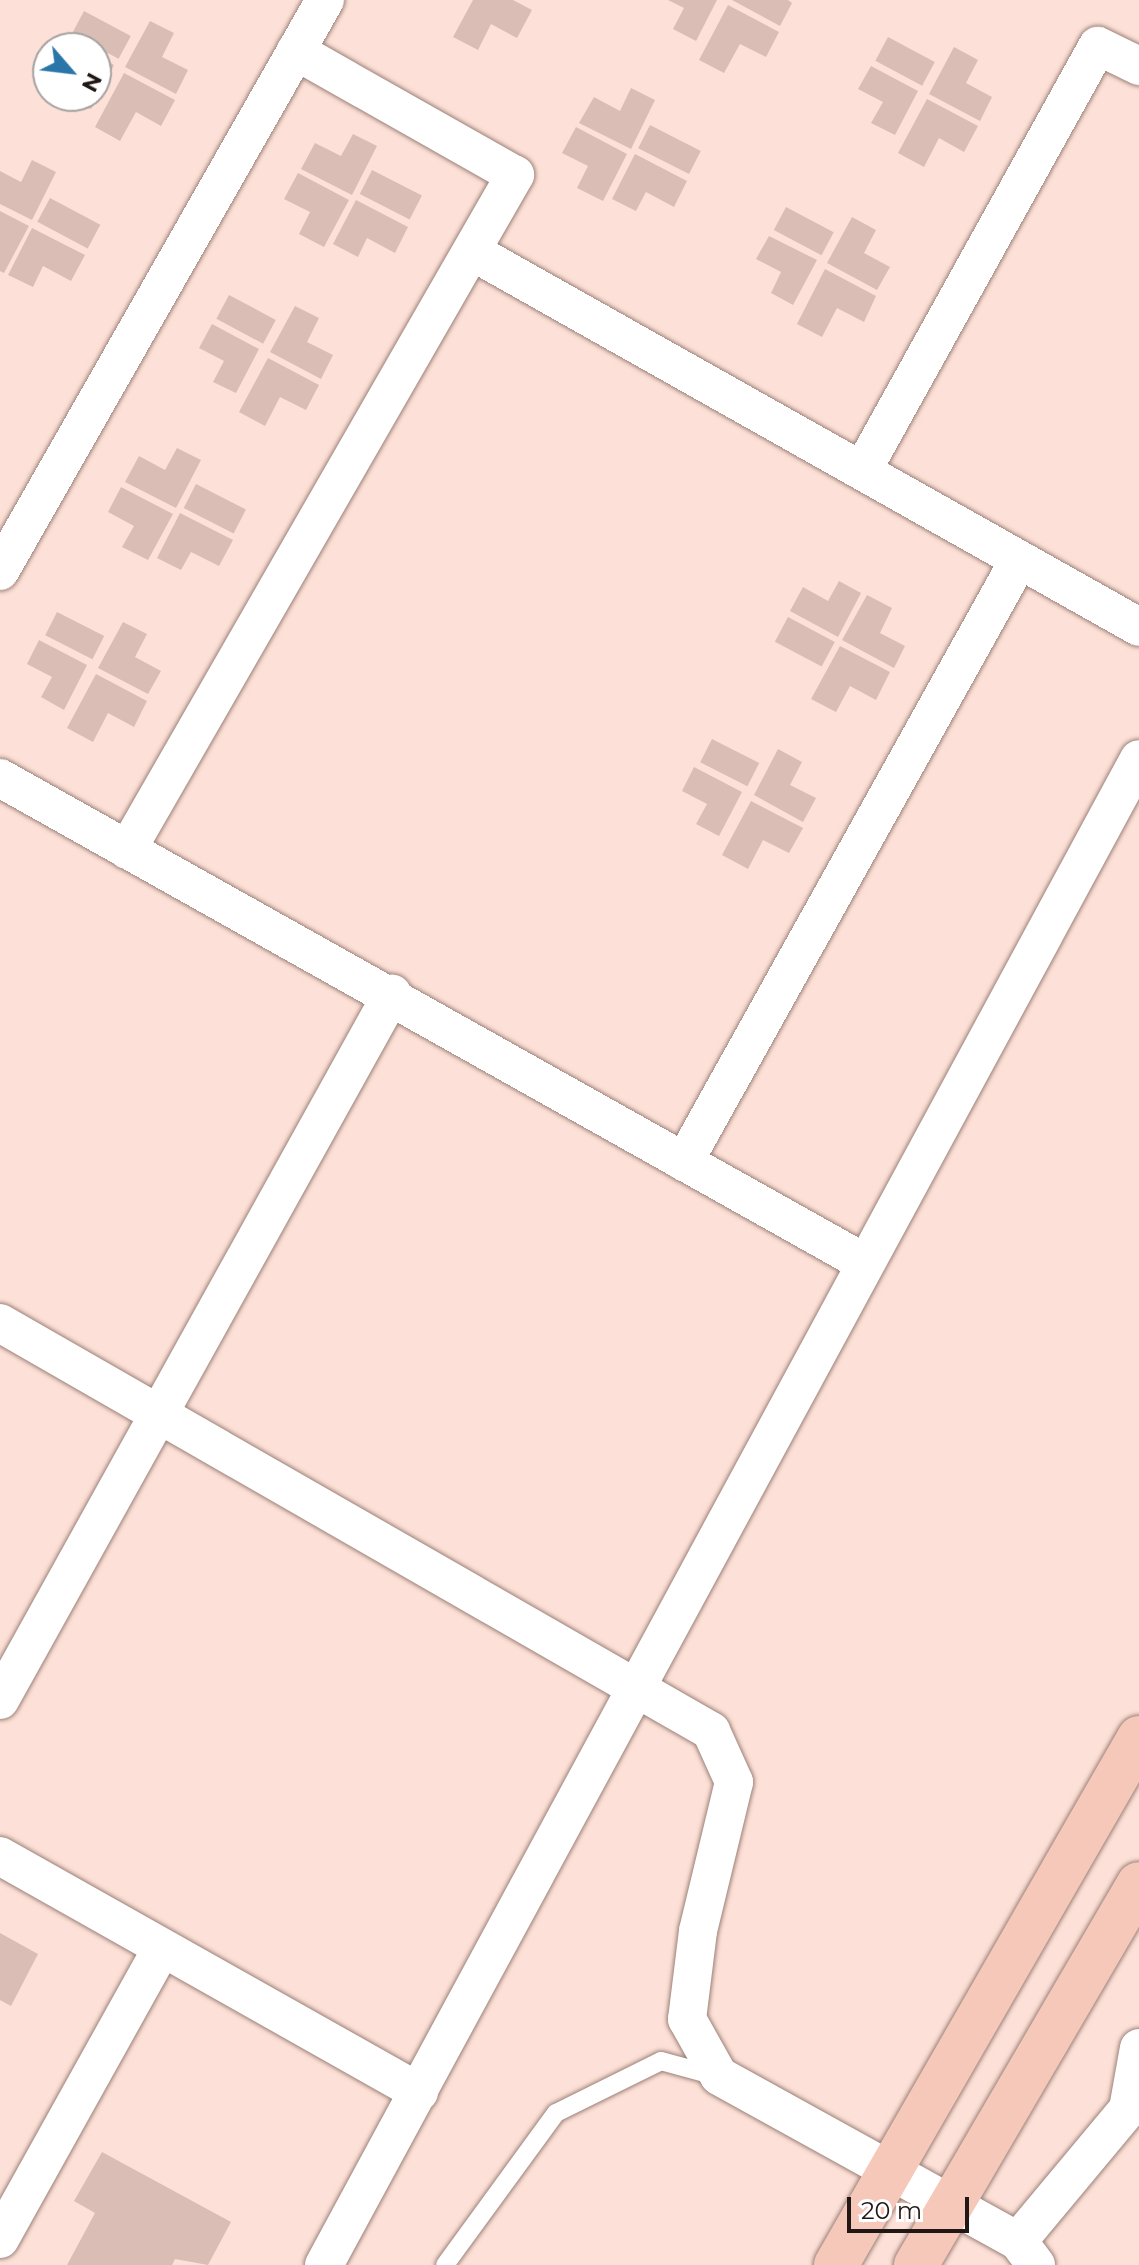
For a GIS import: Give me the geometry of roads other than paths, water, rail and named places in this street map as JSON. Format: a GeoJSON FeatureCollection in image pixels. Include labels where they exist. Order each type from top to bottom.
{"type":"FeatureCollection","features":[{"type":"Feature","properties":{"kind":"main road"},"geometry":{"type":"LineString","coordinates":[[836,2265],[1139,1738]]}},
{"type":"Feature","properties":{"kind":"main road"},"geometry":{"type":"LineString","coordinates":[[916,2265],[1139,1884]]}},
{"type":"Feature","properties":{"kind":"street"},"geometry":{"type":"LineString","coordinates":[[0,571],[325,0]]}},
{"type":"Feature","properties":{"kind":"street"},"geometry":{"type":"LineString","coordinates":[[862,471],[1098,46],[1139,66]]}},
{"type":"Feature","properties":{"kind":"street"},"geometry":{"type":"LineString","coordinates":[[127,850],[515,175],[296,51]]}},
{"type":"Feature","properties":{"kind":"street"},"geometry":{"type":"LineString","coordinates":[[473,252],[1139,627]]}},
{"type":"Feature","properties":{"kind":"street"},"geometry":{"type":"LineString","coordinates":[[684,1162],[1019,560]]}},
{"type":"Feature","properties":{"kind":"street"},"geometry":{"type":"LineString","coordinates":[[324,2265],[639,1691],[865,1263],[1139,759]]}},
{"type":"Feature","properties":{"kind":"street"},"geometry":{"type":"LineString","coordinates":[[0,778],[392,994],[865,1263]]}},
{"type":"Feature","properties":{"kind":"street"},"geometry":{"type":"LineString","coordinates":[[0,1700],[392,994]]}},
{"type":"Feature","properties":{"kind":"street"},"geometry":{"type":"LineString","coordinates":[[0,1323],[711,1731],[734,1782],[698,1931],[687,2019],[719,2076],[952,2203],[1027,2253],[1134,2104],[1139,2048]]}},
{"type":"Feature","properties":{"kind":"street"},"geometry":{"type":"LineString","coordinates":[[0,1856],[419,2092]]}},
{"type":"Feature","properties":{"kind":"street"},"geometry":{"type":"LineString","coordinates":[[0,2239],[162,1948]]}},
{"type":"Feature","properties":{"kind":"lane"},"geometry":{"type":"LineString","coordinates":[[445,2265],[556,2113],[661,2061],[719,2076]]}}]}
